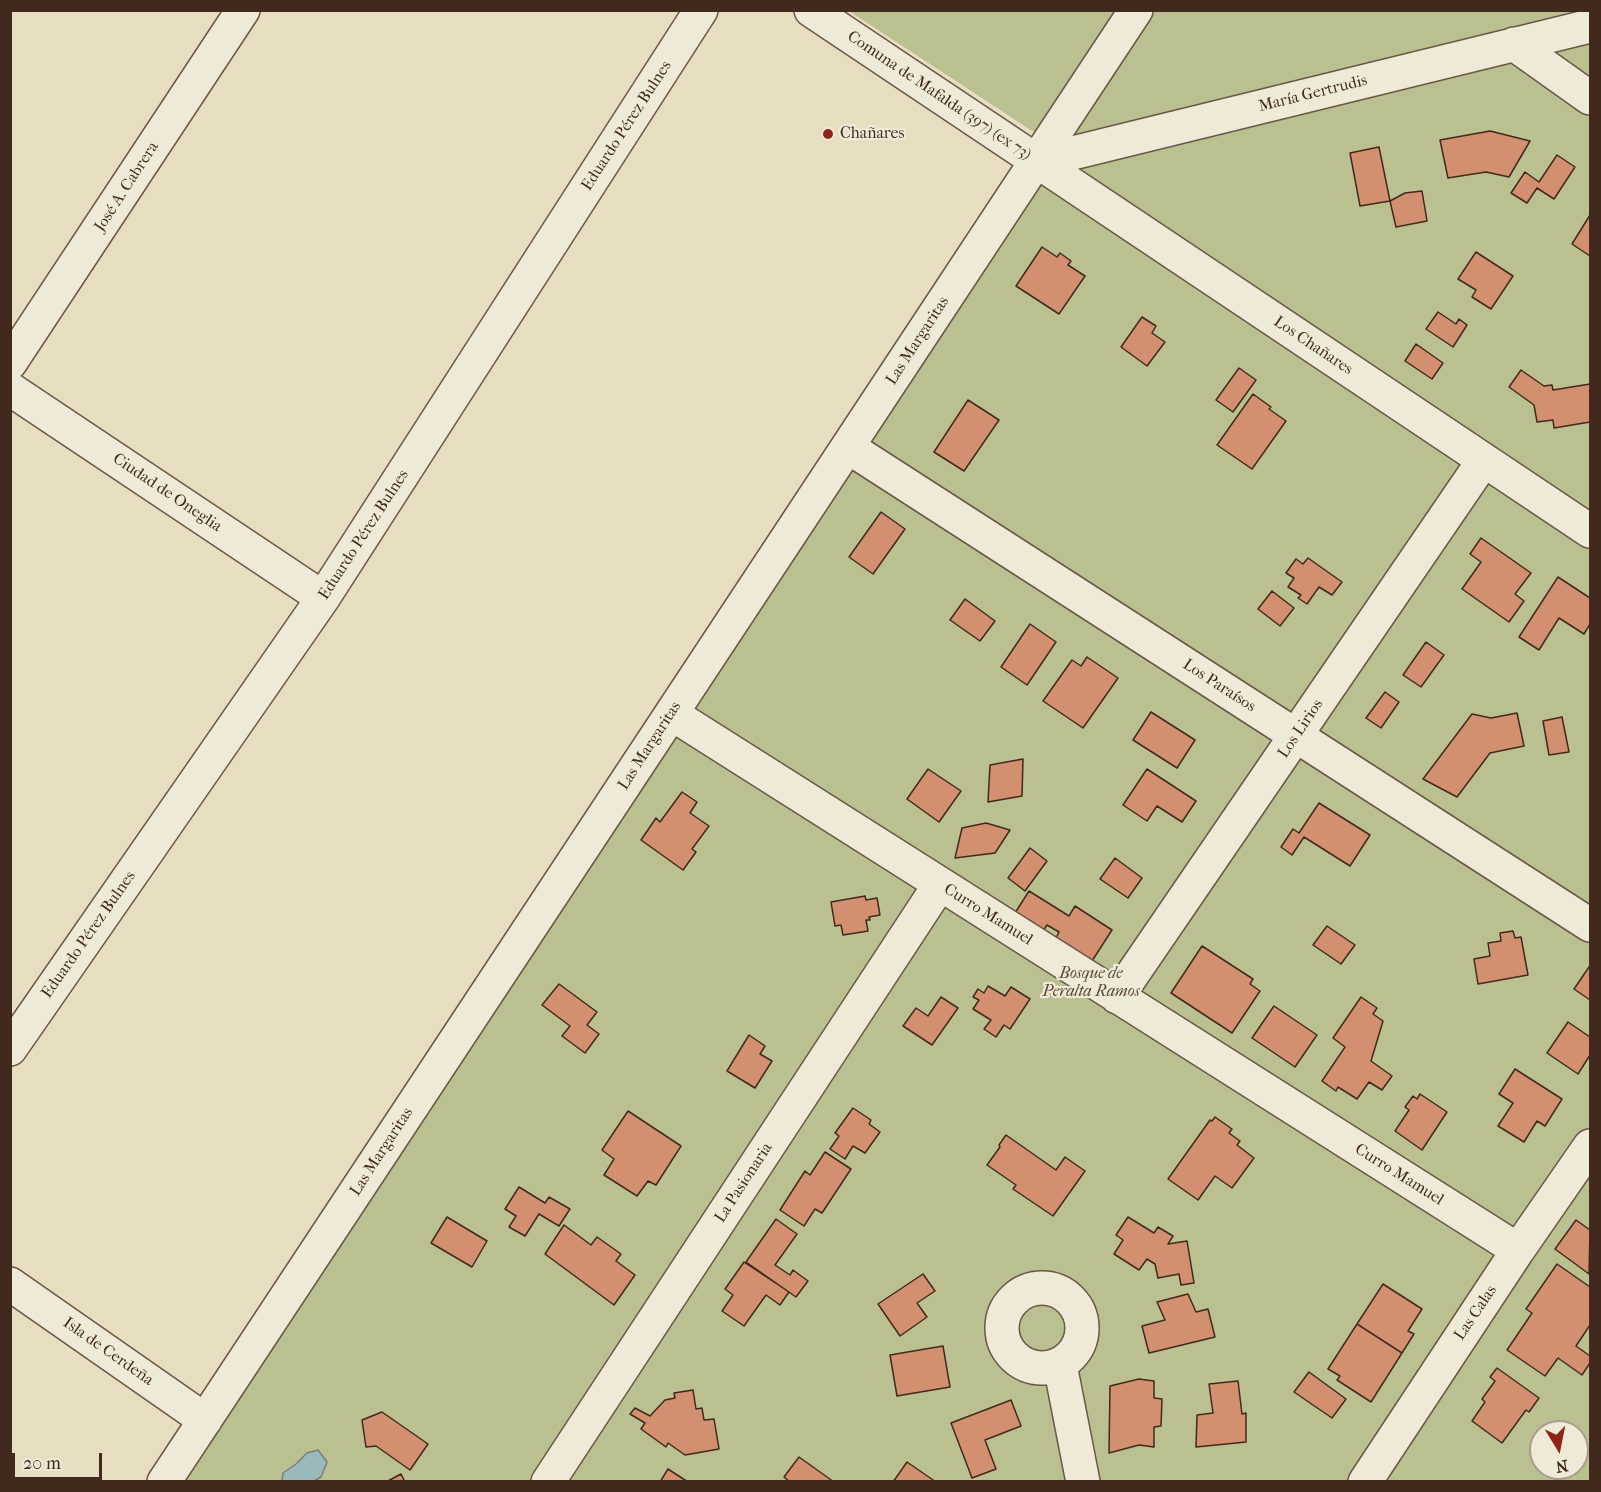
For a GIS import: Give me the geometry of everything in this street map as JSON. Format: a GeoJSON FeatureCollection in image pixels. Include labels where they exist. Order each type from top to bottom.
{"type":"FeatureCollection","features":[{"type":"Feature","properties":{"kind":"street","name":"José A. Cabrera"},"geometry":{"type":"LineString","coordinates":[[10,363],[243,10]]}},
{"type":"Feature","properties":{"kind":"street","name":"Eduardo Pérez Bulnes"},"geometry":{"type":"LineString","coordinates":[[10,1048],[323,598],[701,10]]}},
{"type":"Feature","properties":{"kind":"street","name":"Comuna de Mafalda (397) (ex 73)"},"geometry":{"type":"LineString","coordinates":[[811,10],[1036,162]]}},
{"type":"Feature","properties":{"kind":"street","name":"Las Margaritas"},"geometry":{"type":"LineString","coordinates":[[164,1482],[1136,10]]}},
{"type":"Feature","properties":{"kind":"street","name":"María Gertrudis"},"geometry":{"type":"LineString","coordinates":[[1036,162],[1590,26]]}},
{"type":"Feature","properties":{"kind":"street"},"geometry":{"type":"LineString","coordinates":[[1514,44],[1590,98]]}},
{"type":"Feature","properties":{"kind":"street","name":"Los Chañares"},"geometry":{"type":"LineString","coordinates":[[1036,162],[1590,531]]}},
{"type":"Feature","properties":{"kind":"street","name":"Ciudad de Oneglia"},"geometry":{"type":"LineString","coordinates":[[10,389],[323,598]]}},
{"type":"Feature","properties":{"kind":"street","name":"Los Paraísos"},"geometry":{"type":"LineString","coordinates":[[848,447],[1590,925]]}},
{"type":"Feature","properties":{"kind":"street","name":"Los Lirios"},"geometry":{"type":"LineString","coordinates":[[1118,997],[1485,460]]}},
{"type":"Feature","properties":{"kind":"street","name":"Curro Mamuel"},"geometry":{"type":"LineString","coordinates":[[672,714],[1518,1250]]}},
{"type":"Feature","properties":{"kind":"street","name":"La Pasionaria"},"geometry":{"type":"LineString","coordinates":[[548,1482],[940,884]]}},
{"type":"Feature","properties":{"kind":"street","name":"Las Calas"},"geometry":{"type":"LineString","coordinates":[[1365,1482],[1518,1250],[1590,1146]]}},
{"type":"Feature","properties":{"kind":"street","name":"Isla de Cerdeña"},"geometry":{"type":"LineString","coordinates":[[10,1284],[205,1420]]}},
{"type":"Feature","properties":{"kind":"street"},"geometry":{"type":"LineString","coordinates":[[1060,1365],[1083,1482]]}},
{"type":"Feature","properties":{"kind":"green space","name":"Bosque de Peralta Ramos"},"geometry":{"type":"Polygon","coordinates":[[[849,11],[1590,11],[1590,1481],[164,1482],[1049,142],[849,11]]]}},
{"type":"Feature","properties":{"kind":"water"},"geometry":{"type":"Polygon","coordinates":[[[318,1450],[327,1462],[321,1477],[314,1481],[282,1481],[283,1473],[307,1453],[318,1450]]]}},
{"type":"Feature","properties":{"kind":"building"},"geometry":{"type":"Polygon","coordinates":[[[1490,131],[1530,141],[1509,177],[1486,172],[1448,178],[1440,140],[1490,131]]]}},
{"type":"Feature","properties":{"kind":"building"},"geometry":{"type":"Polygon","coordinates":[[[1379,147],[1390,201],[1360,206],[1350,153],[1379,147]]]}},
{"type":"Feature","properties":{"kind":"building"},"geometry":{"type":"Polygon","coordinates":[[[1557,155],[1575,167],[1554,199],[1537,188],[1527,203],[1511,193],[1525,172],[1539,182],[1557,155]]]}},
{"type":"Feature","properties":{"kind":"building"},"geometry":{"type":"Polygon","coordinates":[[[1422,191],[1427,221],[1396,227],[1390,201],[1405,193],[1422,191]]]}},
{"type":"Feature","properties":{"kind":"building"},"geometry":{"type":"Polygon","coordinates":[[[1590,215],[1590,256],[1572,244],[1590,215]]]}},
{"type":"Feature","properties":{"kind":"building"},"geometry":{"type":"Polygon","coordinates":[[[1042,247],[1057,257],[1060,253],[1071,261],[1068,265],[1085,276],[1059,314],[1016,286],[1042,247]]]}},
{"type":"Feature","properties":{"kind":"building"},"geometry":{"type":"Polygon","coordinates":[[[1476,252],[1513,276],[1491,309],[1472,297],[1476,290],[1458,279],[1476,252]]]}},
{"type":"Feature","properties":{"kind":"building"},"geometry":{"type":"Polygon","coordinates":[[[1438,312],[1456,324],[1459,319],[1467,325],[1453,347],[1426,329],[1438,312]]]}},
{"type":"Feature","properties":{"kind":"building"},"geometry":{"type":"Polygon","coordinates":[[[1142,317],[1156,326],[1152,333],[1165,342],[1147,366],[1121,347],[1142,317]]]}},
{"type":"Feature","properties":{"kind":"building"},"geometry":{"type":"Polygon","coordinates":[[[1416,344],[1443,363],[1432,379],[1405,361],[1416,344]]]}},
{"type":"Feature","properties":{"kind":"building"},"geometry":{"type":"Polygon","coordinates":[[[1239,368],[1256,380],[1233,412],[1216,400],[1239,368]]]}},
{"type":"Feature","properties":{"kind":"building"},"geometry":{"type":"Polygon","coordinates":[[[1521,370],[1544,386],[1552,385],[1553,390],[1590,384],[1590,422],[1554,428],[1553,420],[1537,422],[1534,405],[1509,387],[1521,370]]]}},
{"type":"Feature","properties":{"kind":"building"},"geometry":{"type":"Polygon","coordinates":[[[1253,394],[1286,421],[1252,469],[1217,445],[1253,394]]]}},
{"type":"Feature","properties":{"kind":"building"},"geometry":{"type":"Polygon","coordinates":[[[968,400],[999,420],[964,471],[934,452],[968,400]]]}},
{"type":"Feature","properties":{"kind":"building"},"geometry":{"type":"Polygon","coordinates":[[[881,512],[905,529],[873,574],[849,557],[881,512]]]}},
{"type":"Feature","properties":{"kind":"building"},"geometry":{"type":"Polygon","coordinates":[[[1481,538],[1531,573],[1515,594],[1524,601],[1509,622],[1462,589],[1481,562],[1470,554],[1481,538]]]}},
{"type":"Feature","properties":{"kind":"building"},"geometry":{"type":"Polygon","coordinates":[[[1308,558],[1342,582],[1332,595],[1319,587],[1307,604],[1298,598],[1301,595],[1288,587],[1294,578],[1286,573],[1296,559],[1303,564],[1308,558]]]}},
{"type":"Feature","properties":{"kind":"building"},"geometry":{"type":"Polygon","coordinates":[[[1558,577],[1590,598],[1590,624],[1584,634],[1559,618],[1539,650],[1519,637],[1558,577]]]}},
{"type":"Feature","properties":{"kind":"building"},"geometry":{"type":"Polygon","coordinates":[[[1272,591],[1294,608],[1280,626],[1258,609],[1272,591]]]}},
{"type":"Feature","properties":{"kind":"building"},"geometry":{"type":"Polygon","coordinates":[[[965,599],[995,621],[980,641],[950,620],[965,599]]]}},
{"type":"Feature","properties":{"kind":"building"},"geometry":{"type":"Polygon","coordinates":[[[1030,624],[1056,642],[1027,685],[1001,667],[1030,624]]]}},
{"type":"Feature","properties":{"kind":"building"},"geometry":{"type":"Polygon","coordinates":[[[1426,642],[1444,655],[1421,687],[1403,675],[1426,642]]]}},
{"type":"Feature","properties":{"kind":"building"},"geometry":{"type":"Polygon","coordinates":[[[1087,657],[1118,678],[1083,728],[1043,701],[1072,660],[1081,666],[1087,657]]]}},
{"type":"Feature","properties":{"kind":"building"},"geometry":{"type":"Polygon","coordinates":[[[1385,692],[1399,702],[1381,728],[1366,718],[1385,692]]]}},
{"type":"Feature","properties":{"kind":"building"},"geometry":{"type":"Polygon","coordinates":[[[1151,712],[1195,740],[1177,768],[1133,740],[1151,712]]]}},
{"type":"Feature","properties":{"kind":"building"},"geometry":{"type":"Polygon","coordinates":[[[1517,713],[1524,746],[1490,753],[1457,797],[1423,779],[1472,714],[1491,718],[1517,713]]]}},
{"type":"Feature","properties":{"kind":"building"},"geometry":{"type":"Polygon","coordinates":[[[1562,717],[1569,752],[1549,755],[1543,721],[1562,717]]]}},
{"type":"Feature","properties":{"kind":"building"},"geometry":{"type":"Polygon","coordinates":[[[1023,759],[1022,796],[988,802],[990,765],[1023,759]]]}},
{"type":"Feature","properties":{"kind":"building"},"geometry":{"type":"Polygon","coordinates":[[[928,769],[961,791],[939,822],[907,799],[928,769]]]}},
{"type":"Feature","properties":{"kind":"building"},"geometry":{"type":"Polygon","coordinates":[[[1147,769],[1196,801],[1182,822],[1157,806],[1147,821],[1123,805],[1147,769]]]}},
{"type":"Feature","properties":{"kind":"building"},"geometry":{"type":"Polygon","coordinates":[[[682,792],[697,802],[690,813],[709,826],[692,849],[696,852],[683,870],[641,840],[656,818],[660,822],[682,792]]]}},
{"type":"Feature","properties":{"kind":"building"},"geometry":{"type":"Polygon","coordinates":[[[1319,803],[1370,835],[1350,866],[1304,837],[1292,855],[1281,847],[1293,829],[1299,833],[1319,803]]]}},
{"type":"Feature","properties":{"kind":"building"},"geometry":{"type":"Polygon","coordinates":[[[986,823],[1010,830],[995,853],[955,858],[962,828],[986,823]]]}},
{"type":"Feature","properties":{"kind":"building"},"geometry":{"type":"Polygon","coordinates":[[[1030,848],[1047,861],[1025,891],[1008,878],[1030,848]]]}},
{"type":"Feature","properties":{"kind":"building"},"geometry":{"type":"Polygon","coordinates":[[[1115,858],[1142,878],[1128,898],[1100,879],[1115,858]]]}},
{"type":"Feature","properties":{"kind":"building"},"geometry":{"type":"Polygon","coordinates":[[[1029,891],[1069,916],[1075,906],[1112,930],[1092,961],[1056,938],[1059,932],[1047,925],[1043,931],[1015,913],[1029,891]]]}},
{"type":"Feature","properties":{"kind":"building"},"geometry":{"type":"Polygon","coordinates":[[[865,896],[866,900],[877,898],[880,915],[869,917],[870,920],[866,920],[868,931],[843,935],[841,925],[835,926],[831,902],[865,896]]]}},
{"type":"Feature","properties":{"kind":"building"},"geometry":{"type":"Polygon","coordinates":[[[1327,926],[1355,945],[1341,964],[1313,945],[1327,926]]]}},
{"type":"Feature","properties":{"kind":"building"},"geometry":{"type":"Polygon","coordinates":[[[1513,931],[1515,938],[1521,937],[1528,975],[1478,984],[1474,959],[1490,956],[1488,943],[1501,941],[1500,933],[1513,931]]]}},
{"type":"Feature","properties":{"kind":"building"},"geometry":{"type":"Polygon","coordinates":[[[1202,946],[1253,979],[1250,984],[1260,991],[1232,1033],[1171,993],[1202,946]]]}},
{"type":"Feature","properties":{"kind":"building"},"geometry":{"type":"Polygon","coordinates":[[[1590,968],[1590,1000],[1574,989],[1590,968]]]}},
{"type":"Feature","properties":{"kind":"building"},"geometry":{"type":"Polygon","coordinates":[[[559,984],[597,1012],[587,1025],[599,1034],[585,1053],[562,1036],[570,1026],[542,1005],[559,984]]]}},
{"type":"Feature","properties":{"kind":"building"},"geometry":{"type":"Polygon","coordinates":[[[988,986],[1005,996],[1011,987],[1030,999],[1010,1029],[1004,1025],[996,1037],[984,1029],[991,1020],[973,1009],[979,1000],[973,997],[978,989],[984,993],[988,986]]]}},
{"type":"Feature","properties":{"kind":"building"},"geometry":{"type":"Polygon","coordinates":[[[941,997],[958,1008],[932,1045],[903,1026],[916,1008],[928,1016],[941,997]]]}},
{"type":"Feature","properties":{"kind":"building"},"geometry":{"type":"Polygon","coordinates":[[[1361,997],[1377,1008],[1373,1014],[1383,1021],[1371,1061],[1392,1076],[1382,1090],[1369,1082],[1357,1099],[1338,1087],[1336,1091],[1322,1081],[1345,1047],[1333,1038],[1361,997]]]}},
{"type":"Feature","properties":{"kind":"building"},"geometry":{"type":"Polygon","coordinates":[[[1274,1006],[1317,1035],[1295,1067],[1252,1038],[1274,1006]]]}},
{"type":"Feature","properties":{"kind":"building"},"geometry":{"type":"Polygon","coordinates":[[[1568,1022],[1590,1037],[1590,1055],[1578,1074],[1547,1053],[1568,1022]]]}},
{"type":"Feature","properties":{"kind":"building"},"geometry":{"type":"Polygon","coordinates":[[[749,1035],[765,1046],[760,1054],[772,1061],[755,1088],[727,1071],[749,1035]]]}},
{"type":"Feature","properties":{"kind":"building"},"geometry":{"type":"Polygon","coordinates":[[[1515,1069],[1562,1099],[1545,1126],[1537,1121],[1524,1142],[1498,1126],[1513,1103],[1499,1094],[1515,1069]]]}},
{"type":"Feature","properties":{"kind":"building"},"geometry":{"type":"Polygon","coordinates":[[[1420,1094],[1447,1112],[1422,1150],[1395,1131],[1409,1110],[1405,1107],[1413,1096],[1417,1099],[1420,1094]]]}},
{"type":"Feature","properties":{"kind":"building"},"geometry":{"type":"Polygon","coordinates":[[[853,1108],[871,1120],[869,1124],[880,1132],[865,1153],[853,1146],[845,1159],[830,1149],[839,1136],[835,1133],[853,1108]]]}},
{"type":"Feature","properties":{"kind":"building"},"geometry":{"type":"Polygon","coordinates":[[[628,1111],[681,1146],[656,1185],[648,1181],[637,1196],[604,1175],[614,1159],[602,1150],[628,1111]]]}},
{"type":"Feature","properties":{"kind":"building"},"geometry":{"type":"Polygon","coordinates":[[[1215,1117],[1232,1129],[1229,1133],[1240,1141],[1237,1145],[1254,1158],[1232,1188],[1215,1176],[1198,1200],[1168,1179],[1210,1120],[1212,1121],[1215,1117]]]}},
{"type":"Feature","properties":{"kind":"building"},"geometry":{"type":"Polygon","coordinates":[[[1006,1135],[1056,1170],[1065,1157],[1085,1171],[1053,1216],[1013,1189],[1016,1185],[987,1165],[1006,1135]]]}},
{"type":"Feature","properties":{"kind":"building"},"geometry":{"type":"Polygon","coordinates":[[[825,1152],[851,1169],[822,1213],[815,1209],[804,1226],[780,1210],[805,1171],[810,1175],[825,1152]]]}},
{"type":"Feature","properties":{"kind":"building"},"geometry":{"type":"Polygon","coordinates":[[[519,1187],[545,1203],[549,1197],[570,1209],[559,1226],[539,1214],[525,1236],[509,1227],[516,1216],[505,1209],[519,1187]]]}},
{"type":"Feature","properties":{"kind":"building"},"geometry":{"type":"Polygon","coordinates":[[[447,1217],[487,1241],[472,1267],[431,1243],[447,1217]]]}},
{"type":"Feature","properties":{"kind":"building"},"geometry":{"type":"Polygon","coordinates":[[[1128,1217],[1154,1233],[1158,1227],[1173,1236],[1168,1244],[1187,1241],[1194,1283],[1181,1285],[1179,1274],[1158,1278],[1155,1264],[1147,1259],[1139,1270],[1114,1254],[1123,1240],[1116,1235],[1128,1217]]]}},
{"type":"Feature","properties":{"kind":"building"},"geometry":{"type":"Polygon","coordinates":[[[776,1219],[797,1234],[775,1265],[790,1275],[793,1270],[808,1281],[796,1297],[746,1262],[776,1219]]]}},
{"type":"Feature","properties":{"kind":"building"},"geometry":{"type":"Polygon","coordinates":[[[1576,1220],[1590,1230],[1589,1274],[1555,1249],[1576,1220]]]}},
{"type":"Feature","properties":{"kind":"building"},"geometry":{"type":"Polygon","coordinates":[[[564,1225],[591,1245],[597,1237],[621,1254],[616,1261],[635,1275],[614,1305],[545,1254],[564,1225]]]}},
{"type":"Feature","properties":{"kind":"building"},"geometry":{"type":"Polygon","coordinates":[[[744,1262],[789,1292],[780,1305],[766,1295],[744,1326],[722,1311],[733,1295],[725,1289],[744,1262]]]}},
{"type":"Feature","properties":{"kind":"building"},"geometry":{"type":"Polygon","coordinates":[[[1557,1264],[1590,1287],[1590,1325],[1576,1346],[1590,1356],[1590,1363],[1582,1375],[1558,1358],[1545,1376],[1507,1350],[1532,1313],[1526,1309],[1557,1264]]]}},
{"type":"Feature","properties":{"kind":"building"},"geometry":{"type":"Polygon","coordinates":[[[923,1274],[935,1291],[917,1303],[927,1317],[900,1336],[878,1304],[923,1274]]]}},
{"type":"Feature","properties":{"kind":"building"},"geometry":{"type":"Polygon","coordinates":[[[1383,1284],[1422,1309],[1408,1331],[1414,1334],[1402,1353],[1357,1324],[1383,1284]]]}},
{"type":"Feature","properties":{"kind":"building"},"geometry":{"type":"Polygon","coordinates":[[[1188,1294],[1196,1312],[1208,1309],[1215,1337],[1149,1353],[1142,1326],[1165,1320],[1157,1302],[1188,1294]]]}},
{"type":"Feature","properties":{"kind":"building"},"geometry":{"type":"Polygon","coordinates":[[[1357,1324],[1402,1353],[1371,1402],[1337,1380],[1340,1376],[1328,1369],[1357,1324]]]}},
{"type":"Feature","properties":{"kind":"building"},"geometry":{"type":"Polygon","coordinates":[[[943,1346],[950,1387],[897,1396],[890,1355],[943,1346]]]}},
{"type":"Feature","properties":{"kind":"building"},"geometry":{"type":"Polygon","coordinates":[[[1497,1368],[1539,1398],[1529,1412],[1526,1410],[1502,1443],[1472,1421],[1485,1402],[1482,1399],[1495,1381],[1490,1377],[1497,1368]]]}},
{"type":"Feature","properties":{"kind":"building"},"geometry":{"type":"Polygon","coordinates":[[[1309,1372],[1346,1399],[1332,1418],[1294,1392],[1309,1372]]]}},
{"type":"Feature","properties":{"kind":"building"},"geometry":{"type":"Polygon","coordinates":[[[1139,1379],[1154,1381],[1154,1398],[1162,1399],[1161,1426],[1154,1427],[1154,1447],[1139,1445],[1109,1453],[1110,1386],[1139,1379]]]}},
{"type":"Feature","properties":{"kind":"building"},"geometry":{"type":"Polygon","coordinates":[[[1238,1381],[1242,1414],[1246,1413],[1246,1442],[1196,1447],[1197,1415],[1213,1413],[1209,1384],[1238,1381]]]}},
{"type":"Feature","properties":{"kind":"building"},"geometry":{"type":"Polygon","coordinates":[[[693,1390],[696,1409],[702,1408],[704,1420],[714,1419],[719,1449],[685,1455],[668,1443],[666,1447],[641,1429],[645,1423],[630,1414],[635,1408],[650,1416],[665,1400],[675,1398],[674,1393],[693,1390]]]}},
{"type":"Feature","properties":{"kind":"building"},"geometry":{"type":"Polygon","coordinates":[[[1011,1400],[1021,1426],[985,1440],[996,1469],[972,1478],[951,1423],[1011,1400]]]}},
{"type":"Feature","properties":{"kind":"building"},"geometry":{"type":"Polygon","coordinates":[[[382,1412],[428,1444],[410,1470],[376,1446],[366,1447],[362,1420],[382,1412]]]}},
{"type":"Feature","properties":{"kind":"building"},"geometry":{"type":"Polygon","coordinates":[[[799,1457],[834,1482],[790,1482],[784,1477],[799,1457]]]}},
{"type":"Feature","properties":{"kind":"building"},"geometry":{"type":"Polygon","coordinates":[[[907,1462],[936,1482],[893,1482],[907,1462]]]}},
{"type":"Feature","properties":{"kind":"building"},"geometry":{"type":"Polygon","coordinates":[[[668,1469],[688,1482],[660,1482],[668,1469]]]}},
{"type":"Feature","properties":{"kind":"building"},"geometry":{"type":"Polygon","coordinates":[[[401,1474],[405,1482],[386,1482],[401,1474]]]}},
{"type":"Feature","properties":{"kind":"place","name":"Chañares"},"geometry":{"type":"Point","coordinates":[828,134]}}]}
